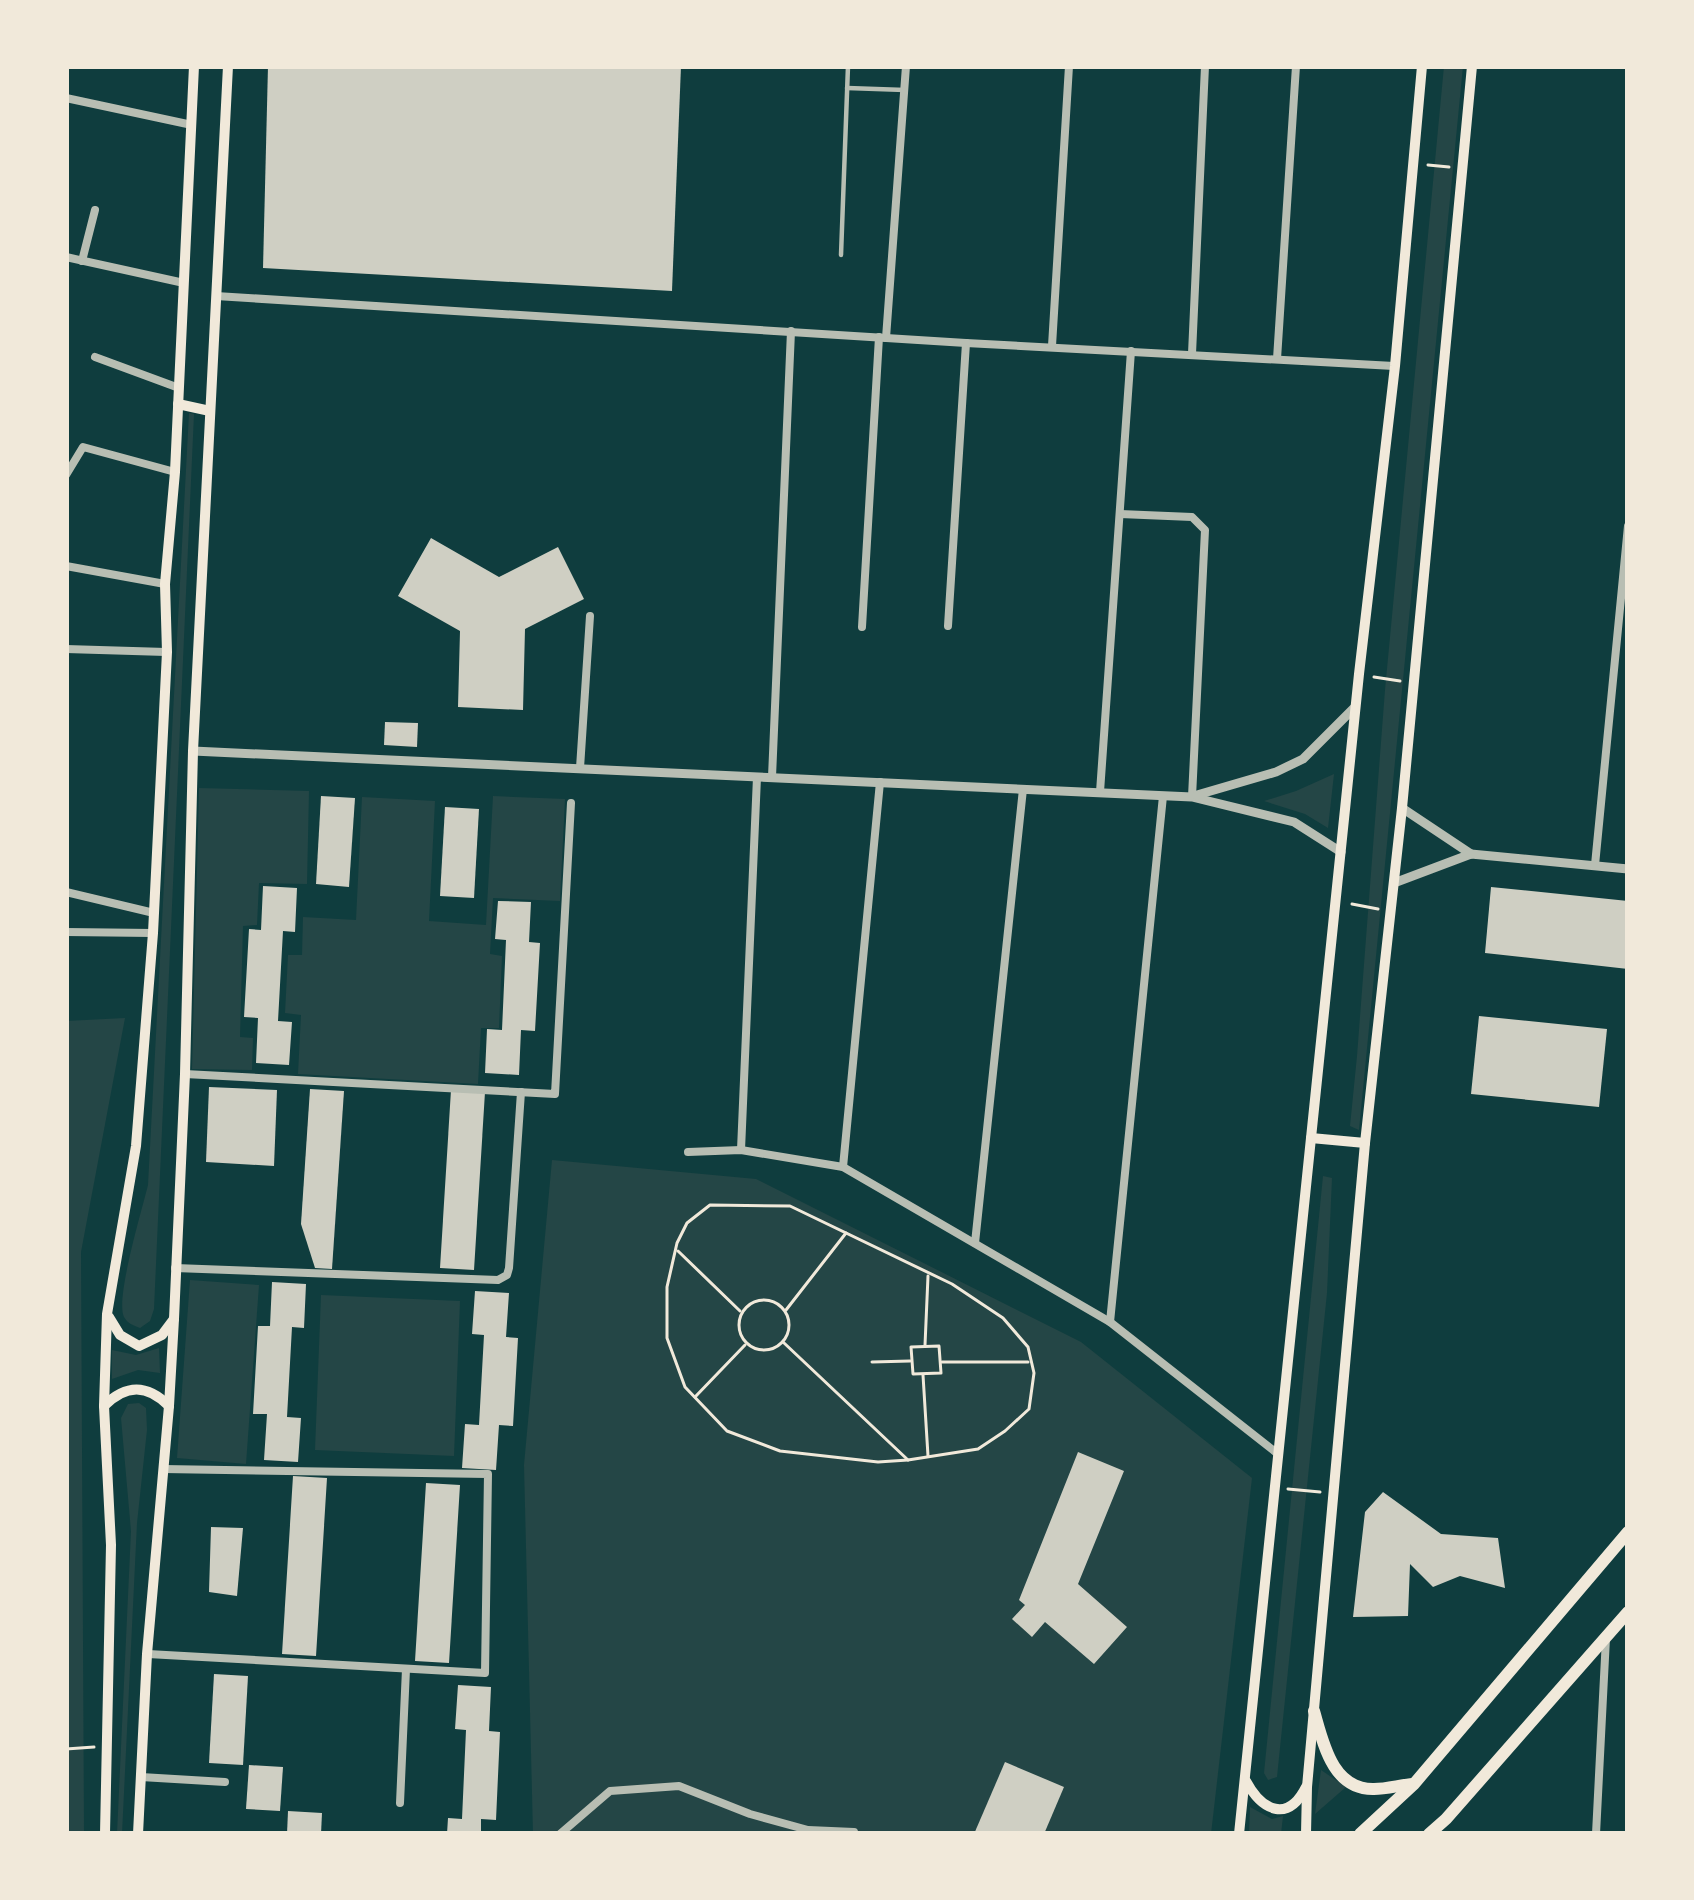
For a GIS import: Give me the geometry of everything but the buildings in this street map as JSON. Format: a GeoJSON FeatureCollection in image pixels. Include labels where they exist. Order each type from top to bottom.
{"type":"FeatureCollection","features":[{"type":"Feature","properties":{"kind":"main road"},"geometry":{"type":"LineString","coordinates":[[105,1834],[111,1545],[104,1406],[107,1314],[136,1146],[153,933],[194,66]]}},
{"type":"Feature","properties":{"kind":"main road"},"geometry":{"type":"LineString","coordinates":[[138,1834],[174,1319],[193,751],[228,66]]}},
{"type":"Feature","properties":{"kind":"main road"},"geometry":{"type":"LineString","coordinates":[[1239,1834],[1422,66]]}},
{"type":"Feature","properties":{"kind":"main road"},"geometry":{"type":"LineString","coordinates":[[1306,1834],[1306,1786],[1365,1143],[1402,808],[1472,66]]}},
{"type":"Feature","properties":{"kind":"main road"},"geometry":{"type":"LineString","coordinates":[[178,404],[210,410]]}},
{"type":"Feature","properties":{"kind":"main road"},"geometry":{"type":"LineString","coordinates":[[1311,1138],[1365,1143]]}},
{"type":"Feature","properties":{"kind":"main road"},"geometry":{"type":"LineString","coordinates":[[107,1314],[119,1335],[139,1346],[162,1334],[174,1319]]}},
{"type":"Feature","properties":{"kind":"main road"},"geometry":{"type":"LineString","coordinates":[[104,1406],[119,1393],[136,1388],[152,1391],[169,1406]]}},
{"type":"Feature","properties":{"kind":"main road"},"geometry":{"type":"LineString","coordinates":[[1360,1834],[1414,1784],[1628,1532]]}},
{"type":"Feature","properties":{"kind":"main road"},"geometry":{"type":"LineString","coordinates":[[1429,1834],[1446,1827],[1628,1612]]}},
{"type":"Feature","properties":{"kind":"main road"},"geometry":{"type":"LineString","coordinates":[[1314,1711],[1328,1760],[1345,1779],[1369,1790],[1414,1784]]}},
{"type":"Feature","properties":{"kind":"main road"},"geometry":{"type":"LineString","coordinates":[[1244,1779],[1255,1799],[1280,1809],[1294,1804],[1306,1786]]}},
{"type":"Feature","properties":{"kind":"street"},"geometry":{"type":"LineString","coordinates":[[862,627],[906,66]]}},
{"type":"Feature","properties":{"kind":"street"},"geometry":{"type":"LineString","coordinates":[[1052,346],[1069,66]]}},
{"type":"Feature","properties":{"kind":"street"},"geometry":{"type":"LineString","coordinates":[[1192,354],[1205,66]]}},
{"type":"Feature","properties":{"kind":"street"},"geometry":{"type":"LineString","coordinates":[[1277,359],[1296,66]]}},
{"type":"Feature","properties":{"kind":"street"},"geometry":{"type":"LineString","coordinates":[[66,98],[192,125]]}},
{"type":"Feature","properties":{"kind":"street"},"geometry":{"type":"LineString","coordinates":[[82,261],[95,210]]}},
{"type":"Feature","properties":{"kind":"street"},"geometry":{"type":"LineString","coordinates":[[66,257],[184,283]]}},
{"type":"Feature","properties":{"kind":"street"},"geometry":{"type":"LineString","coordinates":[[216,296],[1394,366]]}},
{"type":"Feature","properties":{"kind":"street"},"geometry":{"type":"LineString","coordinates":[[772,777],[791,331]]}},
{"type":"Feature","properties":{"kind":"street"},"geometry":{"type":"LineString","coordinates":[[948,626],[966,343]]}},
{"type":"Feature","properties":{"kind":"street"},"geometry":{"type":"LineString","coordinates":[[1100,792],[1131,351]]}},
{"type":"Feature","properties":{"kind":"street"},"geometry":{"type":"LineString","coordinates":[[94,357],[179,388]]}},
{"type":"Feature","properties":{"kind":"street"},"geometry":{"type":"LineString","coordinates":[[66,476],[83,447],[176,472]]}},
{"type":"Feature","properties":{"kind":"street"},"geometry":{"type":"LineString","coordinates":[[1120,514],[1192,517],[1205,530],[1192,797]]}},
{"type":"Feature","properties":{"kind":"street"},"geometry":{"type":"LineString","coordinates":[[1595,866],[1628,526]]}},
{"type":"Feature","properties":{"kind":"street"},"geometry":{"type":"LineString","coordinates":[[66,566],[166,584]]}},
{"type":"Feature","properties":{"kind":"street"},"geometry":{"type":"LineString","coordinates":[[580,768],[590,616]]}},
{"type":"Feature","properties":{"kind":"street"},"geometry":{"type":"LineString","coordinates":[[66,649],[167,652]]}},
{"type":"Feature","properties":{"kind":"street"},"geometry":{"type":"LineString","coordinates":[[1192,797],[1303,759],[1355,706]]}},
{"type":"Feature","properties":{"kind":"street"},"geometry":{"type":"LineString","coordinates":[[193,751],[1192,797],[1294,822],[1341,852]]}},
{"type":"Feature","properties":{"kind":"street"},"geometry":{"type":"LineString","coordinates":[[741,1150],[757,777]]}},
{"type":"Feature","properties":{"kind":"street"},"geometry":{"type":"LineString","coordinates":[[843,1168],[880,782]]}},
{"type":"Feature","properties":{"kind":"street"},"geometry":{"type":"LineString","coordinates":[[975,1243],[1023,789]]}},
{"type":"Feature","properties":{"kind":"street"},"geometry":{"type":"LineString","coordinates":[[1110,1322],[1163,796]]}},
{"type":"Feature","properties":{"kind":"street"},"geometry":{"type":"LineString","coordinates":[[185,1074],[555,1094],[571,803]]}},
{"type":"Feature","properties":{"kind":"street"},"geometry":{"type":"LineString","coordinates":[[1402,808],[1471,854]]}},
{"type":"Feature","properties":{"kind":"street"},"geometry":{"type":"LineString","coordinates":[[1394,883],[1471,854],[1628,869]]}},
{"type":"Feature","properties":{"kind":"street"},"geometry":{"type":"LineString","coordinates":[[66,892],[154,913]]}},
{"type":"Feature","properties":{"kind":"street"},"geometry":{"type":"LineString","coordinates":[[66,932],[153,933]]}},
{"type":"Feature","properties":{"kind":"street"},"geometry":{"type":"LineString","coordinates":[[175,1268],[498,1280],[507,1276],[521,1091]]}},
{"type":"Feature","properties":{"kind":"street"},"geometry":{"type":"LineString","coordinates":[[688,1152],[741,1150],[843,1168],[1110,1322],[1278,1454]]}},
{"type":"Feature","properties":{"kind":"street"},"geometry":{"type":"LineString","coordinates":[[147,1654],[485,1673],[488,1474],[163,1469]]}},
{"type":"Feature","properties":{"kind":"street"},"geometry":{"type":"LineString","coordinates":[[1596,1834],[1606,1638]]}},
{"type":"Feature","properties":{"kind":"street"},"geometry":{"type":"LineString","coordinates":[[400,1803],[406,1669]]}},
{"type":"Feature","properties":{"kind":"street"},"geometry":{"type":"LineString","coordinates":[[141,1777],[225,1782]]}},
{"type":"Feature","properties":{"kind":"street"},"geometry":{"type":"LineString","coordinates":[[560,1834],[610,1791],[679,1786],[749,1814],[808,1830],[854,1832]]}},
{"type":"Feature","properties":{"kind":"lane"},"geometry":{"type":"LineString","coordinates":[[841,255],[848,66]]}},
{"type":"Feature","properties":{"kind":"lane"},"geometry":{"type":"LineString","coordinates":[[847,88],[904,90]]}},
{"type":"Feature","properties":{"kind":"path"},"geometry":{"type":"LineString","coordinates":[[1413,164],[1462,169]]}},
{"type":"Feature","properties":{"kind":"path"},"geometry":{"type":"LineString","coordinates":[[1359,674],[1414,684]]}},
{"type":"Feature","properties":{"kind":"path"},"geometry":{"type":"LineString","coordinates":[[1336,902],[1391,911]]}},
{"type":"Feature","properties":{"kind":"path"},"geometry":{"type":"LineString","coordinates":[[710,1205],[790,1206],[846,1233],[952,1284],[1003,1318],[1028,1347],[1034,1373],[1029,1409],[978,1449],[908,1460],[878,1462],[780,1451],[727,1431],[685,1387],[667,1338],[667,1287],[687,1223],[710,1205]]}},
{"type":"Feature","properties":{"kind":"path"},"geometry":{"type":"LineString","coordinates":[[785,1311],[846,1233]]}},
{"type":"Feature","properties":{"kind":"path"},"geometry":{"type":"LineString","coordinates":[[676,1249],[742,1312]]}},
{"type":"Feature","properties":{"kind":"path"},"geometry":{"type":"LineString","coordinates":[[925,1346],[928,1273]]}},
{"type":"Feature","properties":{"kind":"path"},"geometry":{"type":"LineString","coordinates":[[763,1300],[779,1305],[790,1327],[783,1342],[770,1350],[746,1344],[739,1329],[742,1312],[763,1300]]}},
{"type":"Feature","properties":{"kind":"path"},"geometry":{"type":"LineString","coordinates":[[783,1342],[908,1460]]}},
{"type":"Feature","properties":{"kind":"path"},"geometry":{"type":"LineString","coordinates":[[694,1397],[746,1344]]}},
{"type":"Feature","properties":{"kind":"path"},"geometry":{"type":"LineString","coordinates":[[939,1346],[941,1372],[913,1374],[912,1361],[911,1347],[939,1346]]}},
{"type":"Feature","properties":{"kind":"path"},"geometry":{"type":"LineString","coordinates":[[872,1362],[912,1361]]}},
{"type":"Feature","properties":{"kind":"path"},"geometry":{"type":"LineString","coordinates":[[940,1362],[1032,1362]]}},
{"type":"Feature","properties":{"kind":"path"},"geometry":{"type":"LineString","coordinates":[[923,1374],[928,1458]]}},
{"type":"Feature","properties":{"kind":"path"},"geometry":{"type":"LineString","coordinates":[[1274,1488],[1334,1493]]}},
{"type":"Feature","properties":{"kind":"path"},"geometry":{"type":"LineString","coordinates":[[66,1750],[107,1745]]}},
{"type":"Feature","properties":{"kind":"shaded area"},"geometry":{"type":"Polygon","coordinates":[[[1444,66],[1463,66],[1359,1130],[1350,1126],[1385,690],[1444,66]]]}},
{"type":"Feature","properties":{"kind":"shaded area"},"geometry":{"type":"Polygon","coordinates":[[[189,413],[194,414],[154,1309],[150,1321],[140,1328],[126,1319],[122,1307],[148,1185],[189,413]]]}},
{"type":"Feature","properties":{"kind":"shaded area"},"geometry":{"type":"Polygon","coordinates":[[[1334,774],[1328,828],[1305,814],[1264,801],[1296,791],[1334,774]]]}},
{"type":"Feature","properties":{"kind":"shaded area"},"geometry":{"type":"Polygon","coordinates":[[[199,788],[309,791],[307,884],[259,883],[257,925],[243,926],[240,1037],[253,1038],[252,1070],[192,1069],[199,788]]]}},
{"type":"Feature","properties":{"kind":"shaded area"},"geometry":{"type":"Polygon","coordinates":[[[493,796],[565,799],[560,901],[493,898],[490,954],[502,956],[499,1028],[481,1028],[478,1084],[298,1074],[301,1015],[285,1013],[288,955],[302,955],[303,917],[356,920],[362,797],[435,801],[429,921],[486,925],[493,796]]]}},
{"type":"Feature","properties":{"kind":"shaded area"},"geometry":{"type":"Polygon","coordinates":[[[125,1018],[81,1252],[84,1834],[66,1834],[66,1021],[125,1018]]]}},
{"type":"Feature","properties":{"kind":"shaded area"},"geometry":{"type":"Polygon","coordinates":[[[552,1160],[756,1179],[1081,1342],[1252,1478],[1211,1834],[533,1834],[524,1465],[552,1160]]]}},
{"type":"Feature","properties":{"kind":"shaded area"},"geometry":{"type":"Polygon","coordinates":[[[1323,1176],[1332,1178],[1327,1293],[1277,1777],[1268,1780],[1264,1773],[1323,1176]]]}},
{"type":"Feature","properties":{"kind":"shaded area"},"geometry":{"type":"Polygon","coordinates":[[[190,1280],[259,1285],[246,1464],[177,1458],[190,1280]]]}},
{"type":"Feature","properties":{"kind":"shaded area"},"geometry":{"type":"Polygon","coordinates":[[[321,1295],[460,1301],[454,1456],[315,1450],[321,1295]]]}},
{"type":"Feature","properties":{"kind":"shaded area"},"geometry":{"type":"Polygon","coordinates":[[[159,1348],[160,1373],[138,1370],[112,1379],[112,1350],[136,1355],[159,1348]]]}},
{"type":"Feature","properties":{"kind":"shaded area"},"geometry":{"type":"Polygon","coordinates":[[[128,1404],[146,1408],[147,1430],[137,1523],[122,1834],[117,1834],[131,1531],[121,1418],[128,1404]]]}},
{"type":"Feature","properties":{"kind":"shaded area"},"geometry":{"type":"Polygon","coordinates":[[[1321,1770],[1346,1787],[1315,1814],[1321,1770]]]}},
{"type":"Feature","properties":{"kind":"shaded area"},"geometry":{"type":"Polygon","coordinates":[[[1250,1807],[1272,1819],[1283,1816],[1281,1834],[1249,1834],[1250,1807]]]}}]}
